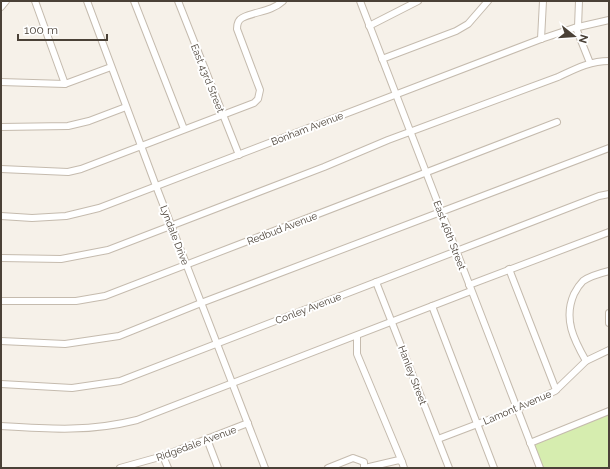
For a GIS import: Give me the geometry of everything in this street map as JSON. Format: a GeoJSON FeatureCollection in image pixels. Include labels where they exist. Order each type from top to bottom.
{"type":"FeatureCollection","features":[{"type":"Feature","properties":{"kind":"street"},"geometry":{"type":"LineString","coordinates":[[1,7],[6,1]]}},
{"type":"Feature","properties":{"kind":"street"},"geometry":{"type":"LineString","coordinates":[[35,1],[65,84]]}},
{"type":"Feature","properties":{"kind":"street","name":"Lyndale Drive"},"geometry":{"type":"LineString","coordinates":[[87,1],[171,226],[265,468]]}},
{"type":"Feature","properties":{"kind":"street"},"geometry":{"type":"LineString","coordinates":[[134,1],[184,129]]}},
{"type":"Feature","properties":{"kind":"street","name":"East 43rd Street"},"geometry":{"type":"LineString","coordinates":[[178,1],[238,154]]}},
{"type":"Feature","properties":{"kind":"street"},"geometry":{"type":"LineString","coordinates":[[1,169],[68,172],[81,169],[254,103],[260,93],[257,80],[237,29],[238,24],[243,18],[271,9],[283,1]]}},
{"type":"Feature","properties":{"kind":"street","name":"East 46th Street"},"geometry":{"type":"LineString","coordinates":[[360,1],[540,468]]}},
{"type":"Feature","properties":{"kind":"street"},"geometry":{"type":"LineString","coordinates":[[369,26],[418,1]]}},
{"type":"Feature","properties":{"kind":"street"},"geometry":{"type":"LineString","coordinates":[[382,59],[456,31],[468,24],[488,1]]}},
{"type":"Feature","properties":{"kind":"street"},"geometry":{"type":"LineString","coordinates":[[541,39],[543,1]]}},
{"type":"Feature","properties":{"kind":"street"},"geometry":{"type":"LineString","coordinates":[[579,1],[577,27],[590,63]]}},
{"type":"Feature","properties":{"kind":"street","name":"Bonham Avenue"},"geometry":{"type":"LineString","coordinates":[[1,216],[32,218],[66,216],[99,208],[541,39],[577,27],[609,20]]}},
{"type":"Feature","properties":{"kind":"street"},"geometry":{"type":"LineString","coordinates":[[1,258],[61,259],[108,250],[590,63],[609,61]]}},
{"type":"Feature","properties":{"kind":"street"},"geometry":{"type":"LineString","coordinates":[[1,82],[65,84],[111,67]]}},
{"type":"Feature","properties":{"kind":"street"},"geometry":{"type":"LineString","coordinates":[[1,127],[68,126],[89,121],[126,107]]}},
{"type":"Feature","properties":{"kind":"street","name":"Redbud Avenue"},"geometry":{"type":"LineString","coordinates":[[1,301],[76,301],[105,296],[557,122]]}},
{"type":"Feature","properties":{"kind":"street"},"geometry":{"type":"LineString","coordinates":[[1,341],[65,344],[108,338],[124,334],[201,303],[609,148]]}},
{"type":"Feature","properties":{"kind":"street","name":"Conley Avenue"},"geometry":{"type":"LineString","coordinates":[[1,384],[72,388],[120,381],[599,196],[609,194]]}},
{"type":"Feature","properties":{"kind":"street"},"geometry":{"type":"LineString","coordinates":[[1,426],[63,429],[99,428],[137,420],[357,336],[432,306],[509,269],[609,232]]}},
{"type":"Feature","properties":{"kind":"street"},"geometry":{"type":"LineString","coordinates":[[509,269],[556,390]]}},
{"type":"Feature","properties":{"kind":"street"},"geometry":{"type":"LineString","coordinates":[[586,361],[572,335],[569,317],[571,303],[576,291],[584,281],[609,271]]}},
{"type":"Feature","properties":{"kind":"street","name":"Hanley Street"},"geometry":{"type":"LineString","coordinates":[[376,282],[449,468]]}},
{"type":"Feature","properties":{"kind":"street"},"geometry":{"type":"LineString","coordinates":[[432,306],[494,468]]}},
{"type":"Feature","properties":{"kind":"street"},"geometry":{"type":"LineString","coordinates":[[609,313],[609,323]]}},
{"type":"Feature","properties":{"kind":"street"},"geometry":{"type":"LineString","coordinates":[[357,336],[357,354],[403,465]]}},
{"type":"Feature","properties":{"kind":"street","name":"Lamont Avenue"},"geometry":{"type":"LineString","coordinates":[[438,439],[517,409],[556,390],[586,361],[609,350]]}},
{"type":"Feature","properties":{"kind":"street"},"geometry":{"type":"LineString","coordinates":[[530,443],[609,411]]}},
{"type":"Feature","properties":{"kind":"street","name":"Ridgedale Avenue"},"geometry":{"type":"LineString","coordinates":[[122,468],[163,456],[248,423]]}},
{"type":"Feature","properties":{"kind":"street"},"geometry":{"type":"LineString","coordinates":[[207,439],[218,468]]}},
{"type":"Feature","properties":{"kind":"street"},"geometry":{"type":"LineString","coordinates":[[163,456],[168,468]]}},
{"type":"Feature","properties":{"kind":"street"},"geometry":{"type":"LineString","coordinates":[[328,468],[353,458],[364,462],[364,468],[399,460],[403,465]]}},
{"type":"Feature","properties":{"kind":"green space"},"geometry":{"type":"Polygon","coordinates":[[[609,411],[609,468],[540,468],[530,443],[609,411]]]}}]}
